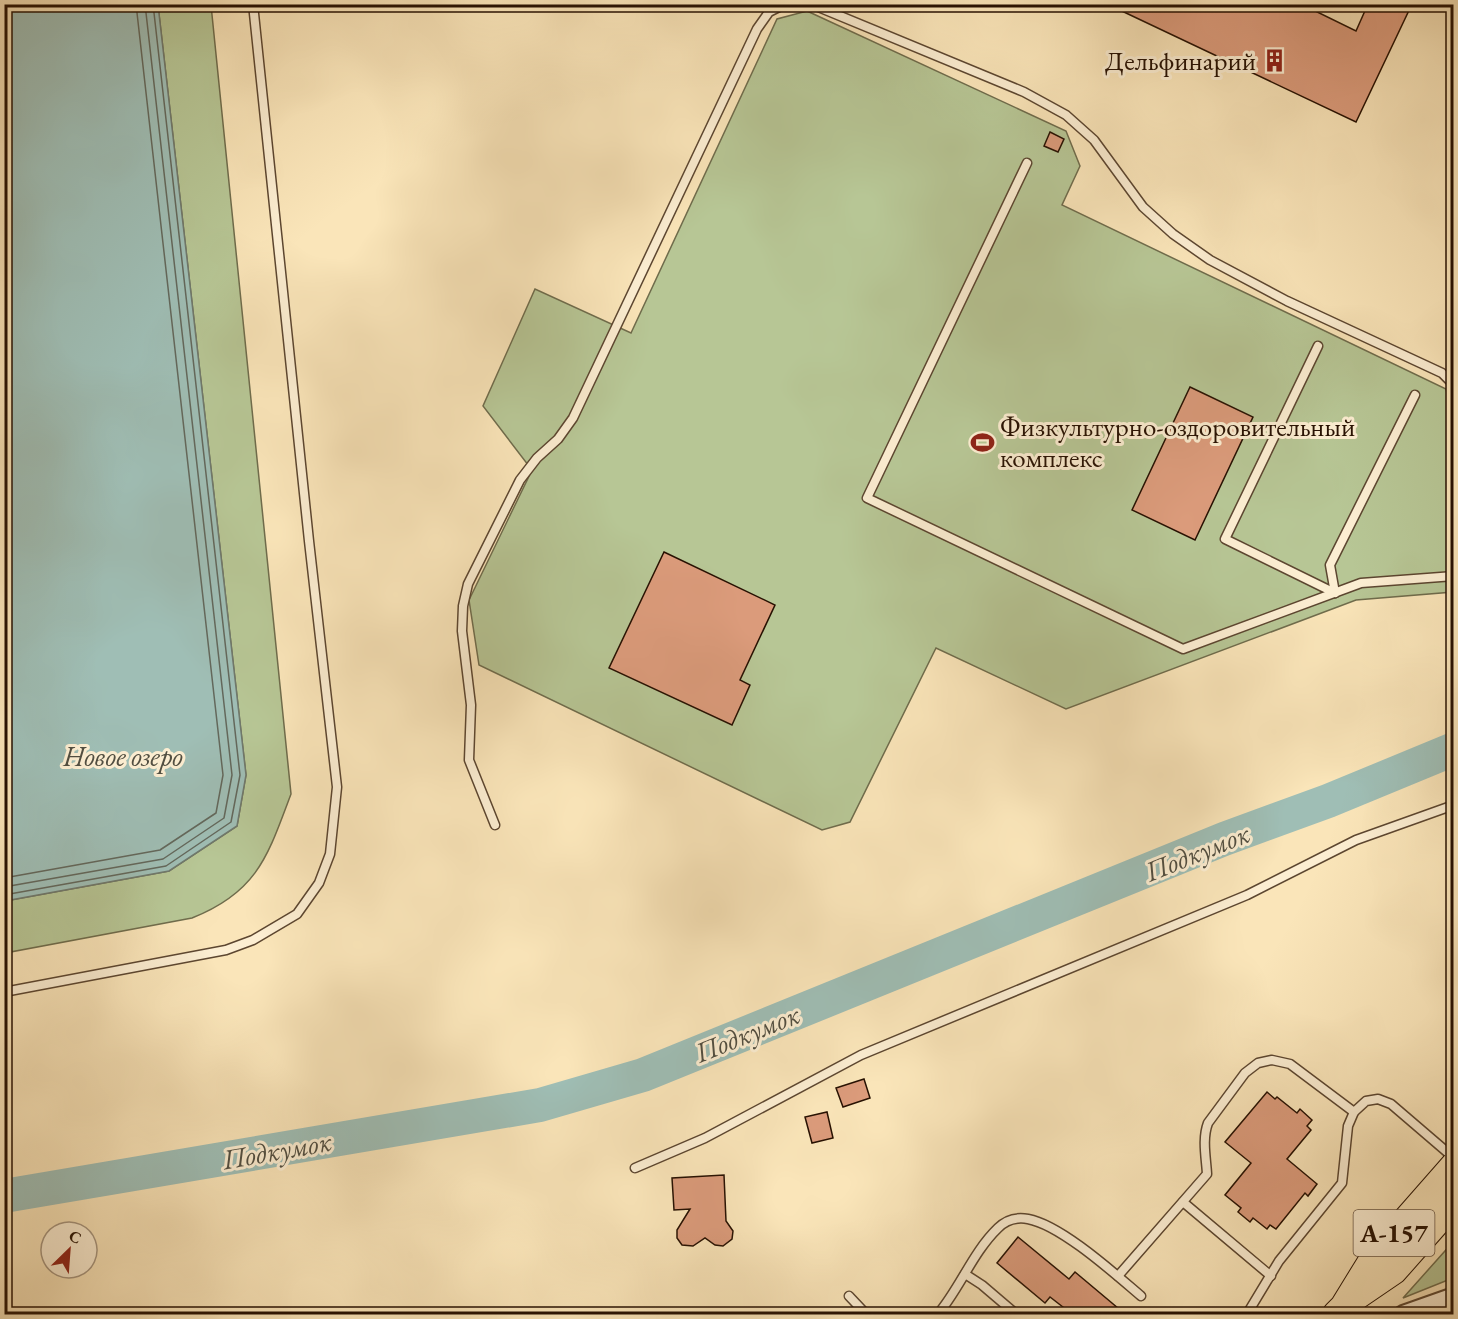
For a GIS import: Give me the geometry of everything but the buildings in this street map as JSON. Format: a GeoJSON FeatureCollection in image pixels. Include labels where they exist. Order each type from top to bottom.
{"type":"FeatureCollection","features":[{"type":"Feature","properties":{"kind":"main road","name":"А-157"},"geometry":{"type":"LineString","coordinates":[[1345,1312],[1375,1255],[1454,1165]]}},
{"type":"Feature","properties":{"kind":"main road","name":"А-157"},"geometry":{"type":"LineString","coordinates":[[1345,1312],[1394,1271],[1454,1203]]}},
{"type":"Feature","properties":{"kind":"street"},"geometry":{"type":"LineString","coordinates":[[1403,1314],[1454,1296]]}},
{"type":"Feature","properties":{"kind":"lane"},"geometry":{"type":"LineString","coordinates":[[4,992],[226,950],[253,940],[297,914],[319,883],[330,854],[337,787],[309,541],[254,4]]}},
{"type":"Feature","properties":{"kind":"lane"},"geometry":{"type":"LineString","coordinates":[[495,825],[469,760],[471,705],[462,631],[468,584],[520,480],[537,458],[558,439],[573,418],[757,29],[769,12],[785,4]]}},
{"type":"Feature","properties":{"kind":"lane"},"geometry":{"type":"LineString","coordinates":[[811,4],[1024,92],[1066,115],[1094,140],[1143,207],[1173,234],[1209,260],[1287,302],[1442,373],[1454,385]]}},
{"type":"Feature","properties":{"kind":"lane"},"geometry":{"type":"LineString","coordinates":[[1027,163],[867,498],[1183,649],[1361,583],[1454,576]]}},
{"type":"Feature","properties":{"kind":"lane"},"geometry":{"type":"LineString","coordinates":[[1318,345],[1225,539],[1335,593]]}},
{"type":"Feature","properties":{"kind":"lane"},"geometry":{"type":"LineString","coordinates":[[1335,593],[1330,565],[1415,395]]}},
{"type":"Feature","properties":{"kind":"lane"},"geometry":{"type":"LineString","coordinates":[[635,1168],[705,1138],[861,1055],[1246,895],[1356,840],[1454,805]]}},
{"type":"Feature","properties":{"kind":"lane"},"geometry":{"type":"LineString","coordinates":[[1118,1276],[1207,1174],[1204,1131],[1245,1073],[1258,1063],[1272,1060],[1290,1064],[1354,1113]]}},
{"type":"Feature","properties":{"kind":"lane"},"geometry":{"type":"LineString","coordinates":[[1248,1314],[1279,1261],[1342,1182],[1348,1126],[1354,1113],[1366,1101],[1378,1099],[1390,1104],[1454,1158]]}},
{"type":"Feature","properties":{"kind":"lane"},"geometry":{"type":"LineString","coordinates":[[1183,1202],[1271,1276]]}},
{"type":"Feature","properties":{"kind":"lane"},"geometry":{"type":"LineString","coordinates":[[938,1314],[998,1228],[1011,1219],[1027,1219],[1060,1233],[1141,1296]]}},
{"type":"Feature","properties":{"kind":"lane"},"geometry":{"type":"LineString","coordinates":[[965,1274],[982,1285],[1016,1314]]}},
{"type":"Feature","properties":{"kind":"lane"},"geometry":{"type":"LineString","coordinates":[[849,1296],[866,1314]]}},
{"type":"Feature","properties":{"kind":"green space"},"geometry":{"type":"Polygon","coordinates":[[[158,5],[211,5],[291,794],[275,835],[258,869],[232,896],[214,908],[192,918],[5,953],[5,901],[169,871],[237,826],[246,775],[158,5]]]}},
{"type":"Feature","properties":{"kind":"green space","name":"Физкультурно-оздоровительный комплекс"},"geometry":{"type":"Polygon","coordinates":[[[807,11],[1066,131],[1080,166],[1062,205],[1446,389],[1453,416],[1453,592],[1356,600],[1066,709],[936,648],[850,822],[822,830],[479,665],[469,600],[532,470],[483,406],[535,289],[631,333],[777,19],[807,11]]]}},
{"type":"Feature","properties":{"kind":"green space"},"geometry":{"type":"Polygon","coordinates":[[[1453,1242],[1453,1278],[1403,1298],[1453,1242]]]}},
{"type":"Feature","properties":{"kind":"water","name":"Новое озеро"},"geometry":{"type":"Polygon","coordinates":[[[5,4],[158,5],[246,775],[237,826],[169,871],[5,901],[5,4]]]}},
{"type":"Feature","properties":{"kind":"waterway","name":"Подкумок"},"geometry":{"type":"LineString","coordinates":[[4,1196],[540,1105],[643,1075],[1224,839],[1328,801],[1454,749]]}},
{"type":"Feature","properties":{"kind":"place","name":"Дельфинарий"},"geometry":{"type":"Point","coordinates":[1274,61]}},
{"type":"Feature","properties":{"kind":"place","name":"Физкультурно-оздоровительный комплекс"},"geometry":{"type":"Point","coordinates":[982,443]}}]}
